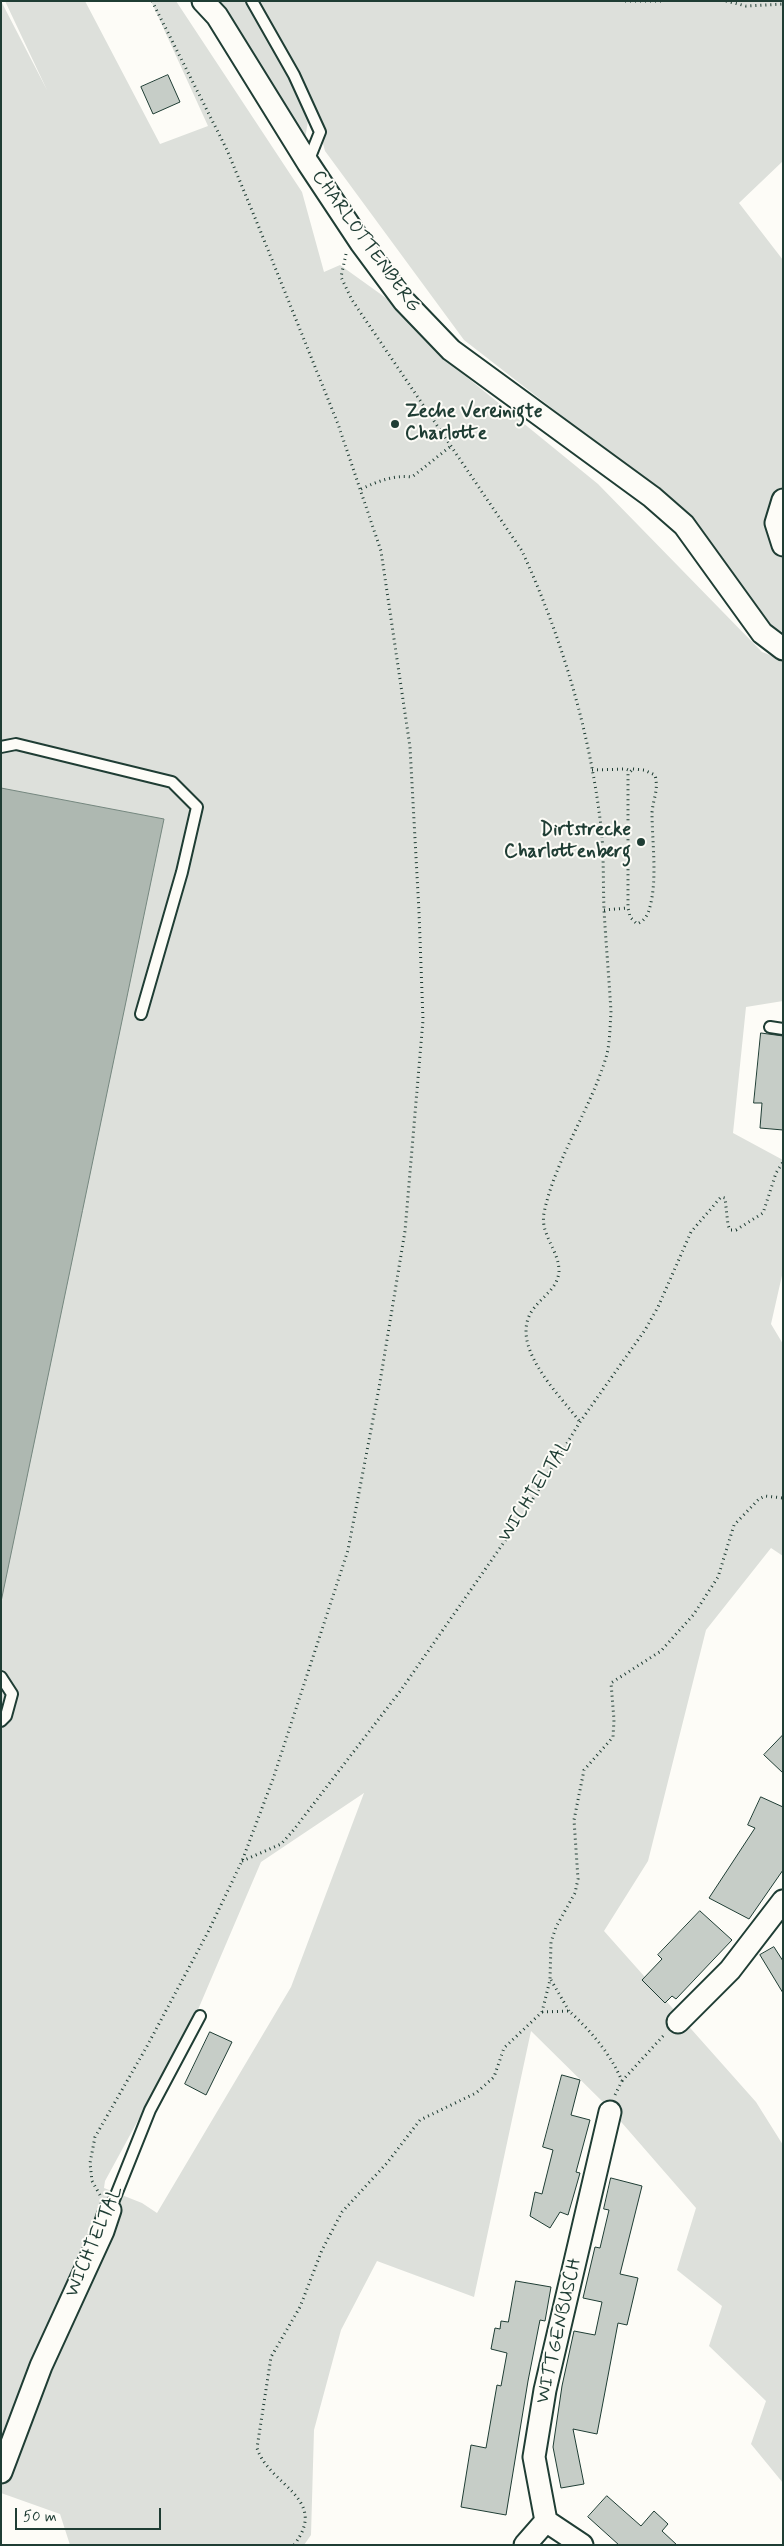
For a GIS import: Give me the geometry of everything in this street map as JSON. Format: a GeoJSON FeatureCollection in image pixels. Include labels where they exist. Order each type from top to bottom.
{"type":"FeatureCollection","features":[{"type":"Feature","properties":{"kind":"street","name":"CHARLOTTENBERG"},"geometry":{"type":"LineString","coordinates":[[203,1],[217,16],[308,163],[361,243],[404,301],[450,350],[652,497],[684,525],[762,633],[783,649]]}},
{"type":"Feature","properties":{"kind":"street"},"geometry":{"type":"LineString","coordinates":[[783,500],[776,523],[783,545]]}},
{"type":"Feature","properties":{"kind":"street"},"geometry":{"type":"LineString","coordinates":[[678,2022],[730,1970],[780,1913]]}},
{"type":"Feature","properties":{"kind":"street","name":"WITTGENBUSCH"},"geometry":{"type":"LineString","coordinates":[[546,2521],[534,2456],[545,2390],[610,2112]]}},
{"type":"Feature","properties":{"kind":"street","name":"WICHTELTAL"},"geometry":{"type":"LineString","coordinates":[[1,2472],[40,2366],[104,2231],[110,2210]]}},
{"type":"Feature","properties":{"kind":"street"},"geometry":{"type":"LineString","coordinates":[[525,2545],[546,2521],[582,2545]]}},
{"type":"Feature","properties":{"kind":"lane"},"geometry":{"type":"LineString","coordinates":[[252,1],[294,75],[320,132],[308,163]]}},
{"type":"Feature","properties":{"kind":"lane"},"geometry":{"type":"LineString","coordinates":[[1,747],[16,744],[172,782],[197,807],[182,872],[141,1014]]}},
{"type":"Feature","properties":{"kind":"lane"},"geometry":{"type":"LineString","coordinates":[[770,1027],[783,1029]]}},
{"type":"Feature","properties":{"kind":"lane"},"geometry":{"type":"LineString","coordinates":[[1,1677],[12,1694],[6,1716],[1,1721]]}},
{"type":"Feature","properties":{"kind":"lane","name":"WICHTELTAL"},"geometry":{"type":"LineString","coordinates":[[110,2210],[150,2110],[200,2016]]}},
{"type":"Feature","properties":{"kind":"path"},"geometry":{"type":"LineString","coordinates":[[110,2210],[92,2181],[90,2163],[94,2137],[146,2048],[208,1932],[235,1872],[242,1861],[273,1779],[348,1550],[378,1397],[408,1199],[423,1020],[414,798],[404,699],[380,551],[361,489],[320,379],[226,150],[152,1]]}},
{"type":"Feature","properties":{"kind":"path"},"geometry":{"type":"LineString","coordinates":[[625,1],[664,1]]}},
{"type":"Feature","properties":{"kind":"path"},"geometry":{"type":"LineString","coordinates":[[726,1],[746,6],[783,4]]}},
{"type":"Feature","properties":{"kind":"path"},"geometry":{"type":"LineString","coordinates":[[361,243],[344,256],[341,277],[352,300],[522,551],[542,593],[575,697],[592,770],[601,828],[611,1012],[607,1052],[544,1213],[545,1233],[558,1262],[557,1280],[553,1288],[533,1309],[524,1333],[526,1344],[537,1365],[580,1422]]}},
{"type":"Feature","properties":{"kind":"path"},"geometry":{"type":"LineString","coordinates":[[361,489],[386,478],[400,475],[412,476],[451,446]]}},
{"type":"Feature","properties":{"kind":"path"},"geometry":{"type":"LineString","coordinates":[[592,770],[644,770],[655,775],[658,788],[652,815],[655,831],[652,842],[653,870],[650,908],[642,922],[637,924],[630,917],[628,908],[628,774],[631,771]]}},
{"type":"Feature","properties":{"kind":"path"},"geometry":{"type":"LineString","coordinates":[[604,910],[628,908]]}},
{"type":"Feature","properties":{"kind":"path","name":"WICHTELTAL"},"geometry":{"type":"LineString","coordinates":[[242,1861],[280,1844],[292,1832],[401,1690],[523,1515],[580,1422],[645,1330],[658,1307],[691,1232],[722,1197],[725,1198],[730,1230],[736,1230],[763,1213],[776,1173],[783,1162]]}},
{"type":"Feature","properties":{"kind":"path"},"geometry":{"type":"LineString","coordinates":[[294,2545],[305,2531],[305,2512],[299,2498],[260,2458],[257,2448],[271,2357],[300,2307],[322,2250],[342,2212],[387,2163],[420,2120],[476,2093],[494,2077],[504,2048],[542,2012],[550,1980],[551,1942],[556,1927],[575,1893],[578,1879],[574,1820],[584,1770],[614,1737],[611,1683],[662,1651],[694,1614],[718,1577],[734,1525],[759,1499],[765,1496],[783,1498]]}},
{"type":"Feature","properties":{"kind":"path"},"geometry":{"type":"LineString","coordinates":[[550,1980],[569,2011],[595,2037],[622,2081]]}},
{"type":"Feature","properties":{"kind":"path"},"geometry":{"type":"LineString","coordinates":[[542,2012],[569,2011]]}},
{"type":"Feature","properties":{"kind":"path"},"geometry":{"type":"LineString","coordinates":[[610,2112],[622,2081],[648,2051],[678,2022]]}},
{"type":"Feature","properties":{"kind":"shaded area"},"geometry":{"type":"Polygon","coordinates":[[[1,1],[47,90],[5,1],[85,1],[160,144],[208,126],[151,1],[176,1],[302,192],[324,272],[340,265],[393,303],[447,361],[598,484],[762,652],[783,660],[783,1001],[746,1007],[733,1133],[783,1160],[783,1271],[771,1324],[783,1344],[783,1556],[771,1548],[706,1630],[648,1861],[604,1931],[756,2102],[783,2145],[783,2483],[751,2444],[766,2401],[709,2346],[722,2306],[677,2270],[696,2208],[609,2108],[531,2031],[474,2297],[377,2261],[341,2330],[314,2430],[311,2535],[304,2545],[70,2545],[60,2514],[1,2493],[1,1]],[[364,1793],[261,1862],[197,2012],[105,2181],[104,2188],[142,2203],[157,2213],[291,1987],[364,1793]]]}},
{"type":"Feature","properties":{"kind":"shaded area"},"geometry":{"type":"Polygon","coordinates":[[[219,1],[250,1],[312,115],[308,121],[305,139],[219,1]]]}},
{"type":"Feature","properties":{"kind":"shaded area"},"geometry":{"type":"Polygon","coordinates":[[[253,1],[783,1],[783,161],[739,203],[783,260],[783,642],[616,458],[464,340],[325,151],[320,132],[253,1]]]}},
{"type":"Feature","properties":{"kind":"shaded area"},"geometry":{"type":"Polygon","coordinates":[[[1,788],[164,819],[1,1602],[1,788]]]}},
{"type":"Feature","properties":{"kind":"building"},"geometry":{"type":"Polygon","coordinates":[[[168,75],[180,102],[153,114],[141,87],[168,75]]]}},
{"type":"Feature","properties":{"kind":"building"},"geometry":{"type":"Polygon","coordinates":[[[761,1033],[783,1036],[783,1130],[760,1128],[762,1103],[754,1103],[761,1033]]]}},
{"type":"Feature","properties":{"kind":"building"},"geometry":{"type":"Polygon","coordinates":[[[783,1735],[783,1773],[764,1755],[783,1735]]]}},
{"type":"Feature","properties":{"kind":"building"},"geometry":{"type":"Polygon","coordinates":[[[761,1797],[783,1807],[783,1870],[749,1919],[709,1898],[755,1828],[748,1825],[761,1797]]]}},
{"type":"Feature","properties":{"kind":"building"},"geometry":{"type":"Polygon","coordinates":[[[700,1911],[732,1940],[676,1999],[672,1996],[665,2003],[642,1980],[662,1959],[658,1955],[700,1911]]]}},
{"type":"Feature","properties":{"kind":"building"},"geometry":{"type":"Polygon","coordinates":[[[774,1947],[783,1961],[783,1993],[760,1955],[774,1947]]]}},
{"type":"Feature","properties":{"kind":"building"},"geometry":{"type":"Polygon","coordinates":[[[210,2032],[232,2042],[206,2095],[185,2084],[210,2032]]]}},
{"type":"Feature","properties":{"kind":"building"},"geometry":{"type":"Polygon","coordinates":[[[562,2075],[580,2080],[571,2115],[590,2120],[576,2172],[580,2173],[568,2215],[560,2212],[550,2228],[530,2216],[535,2192],[542,2194],[553,2150],[543,2147],[562,2075]]]}},
{"type":"Feature","properties":{"kind":"building"},"geometry":{"type":"Polygon","coordinates":[[[611,2178],[642,2186],[620,2274],[638,2278],[627,2325],[618,2323],[597,2434],[573,2429],[584,2484],[561,2488],[553,2447],[562,2386],[574,2331],[595,2335],[602,2302],[583,2298],[595,2247],[600,2248],[609,2210],[604,2209],[611,2178]]]}},
{"type":"Feature","properties":{"kind":"building"},"geometry":{"type":"Polygon","coordinates":[[[516,2281],[551,2287],[545,2321],[540,2320],[506,2515],[461,2507],[471,2445],[486,2448],[497,2385],[501,2386],[507,2353],[491,2349],[495,2328],[500,2329],[501,2321],[508,2322],[516,2281]]]}},
{"type":"Feature","properties":{"kind":"building"},"geometry":{"type":"Polygon","coordinates":[[[607,2496],[641,2526],[654,2511],[668,2524],[662,2531],[677,2545],[619,2545],[588,2517],[607,2496]]]}},
{"type":"Feature","properties":{"kind":"place","name":"Zeche Vereinigte Charlotte"},"geometry":{"type":"Point","coordinates":[395,424]}},
{"type":"Feature","properties":{"kind":"place","name":"Dirtstrecke Charlottenberg"},"geometry":{"type":"Point","coordinates":[641,842]}}]}
